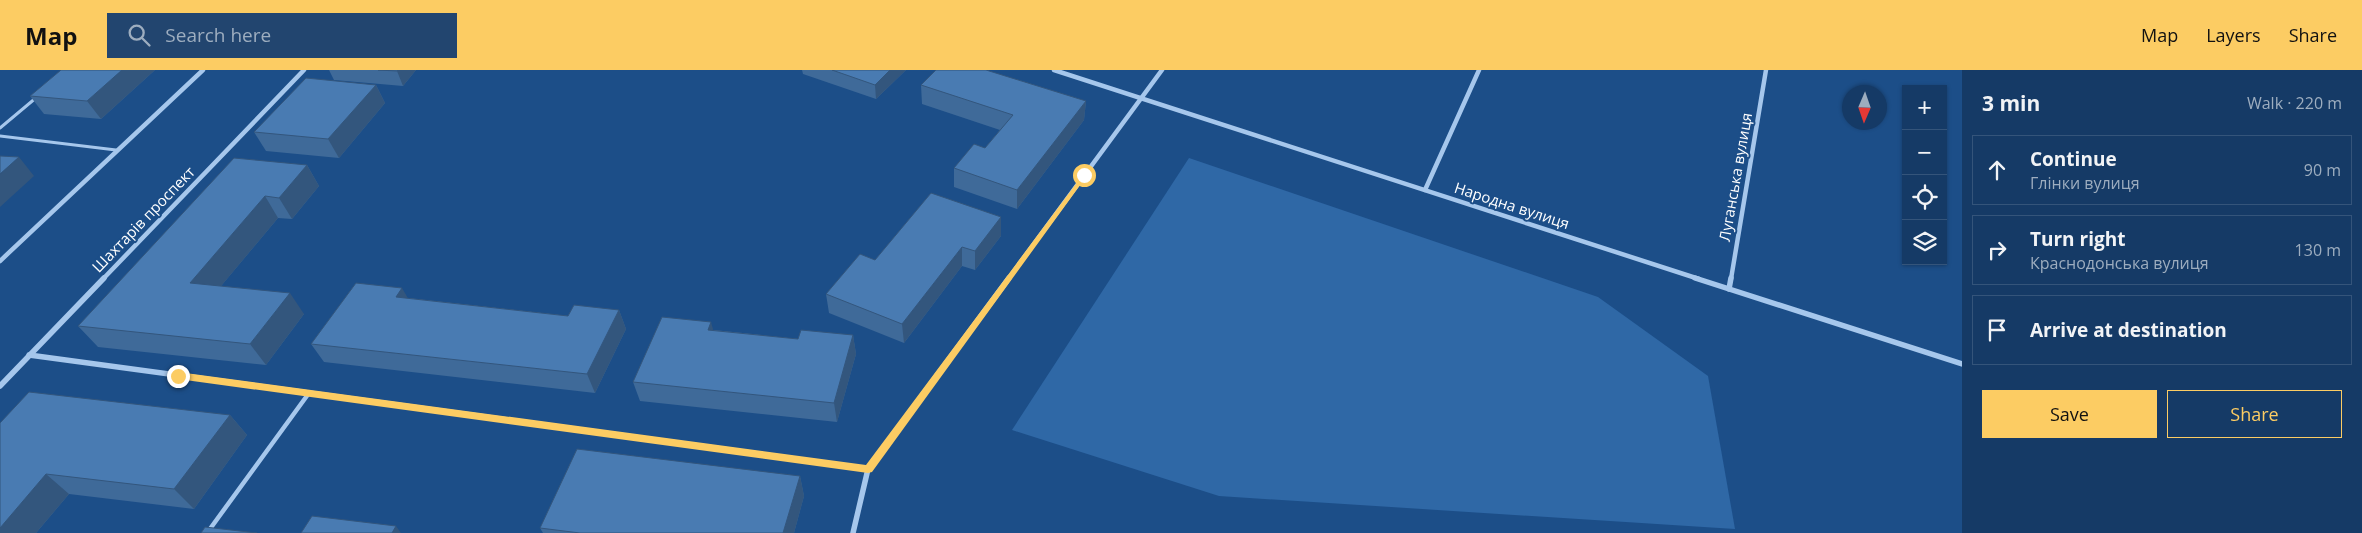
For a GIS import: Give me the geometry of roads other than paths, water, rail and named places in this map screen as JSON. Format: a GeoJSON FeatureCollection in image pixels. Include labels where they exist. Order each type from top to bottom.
{"type":"FeatureCollection","features":[{"type":"Feature","properties":{"kind":"street"},"geometry":{"type":"LineString","coordinates":[[0,261],[203,70]]}},
{"type":"Feature","properties":{"kind":"street","name":"Шахтарів проспект"},"geometry":{"type":"LineString","coordinates":[[0,386],[304,70]]}},
{"type":"Feature","properties":{"kind":"street","name":"Народна вулиця"},"geometry":{"type":"LineString","coordinates":[[1054,70],[1962,364]]}},
{"type":"Feature","properties":{"kind":"street"},"geometry":{"type":"LineString","coordinates":[[853,533],[868,469],[1162,70]]}},
{"type":"Feature","properties":{"kind":"street"},"geometry":{"type":"LineString","coordinates":[[1425,190],[1479,70]]}},
{"type":"Feature","properties":{"kind":"street","name":"Луганська вулиця"},"geometry":{"type":"LineString","coordinates":[[1729,289],[1766,70]]}},
{"type":"Feature","properties":{"kind":"street"},"geometry":{"type":"LineString","coordinates":[[29,355],[868,469]]}},
{"type":"Feature","properties":{"kind":"lane"},"geometry":{"type":"LineString","coordinates":[[0,128],[38,96]]}},
{"type":"Feature","properties":{"kind":"lane"},"geometry":{"type":"LineString","coordinates":[[0,136],[116,150]]}},
{"type":"Feature","properties":{"kind":"lane"},"geometry":{"type":"LineString","coordinates":[[207,533],[309,393]]}}]}
